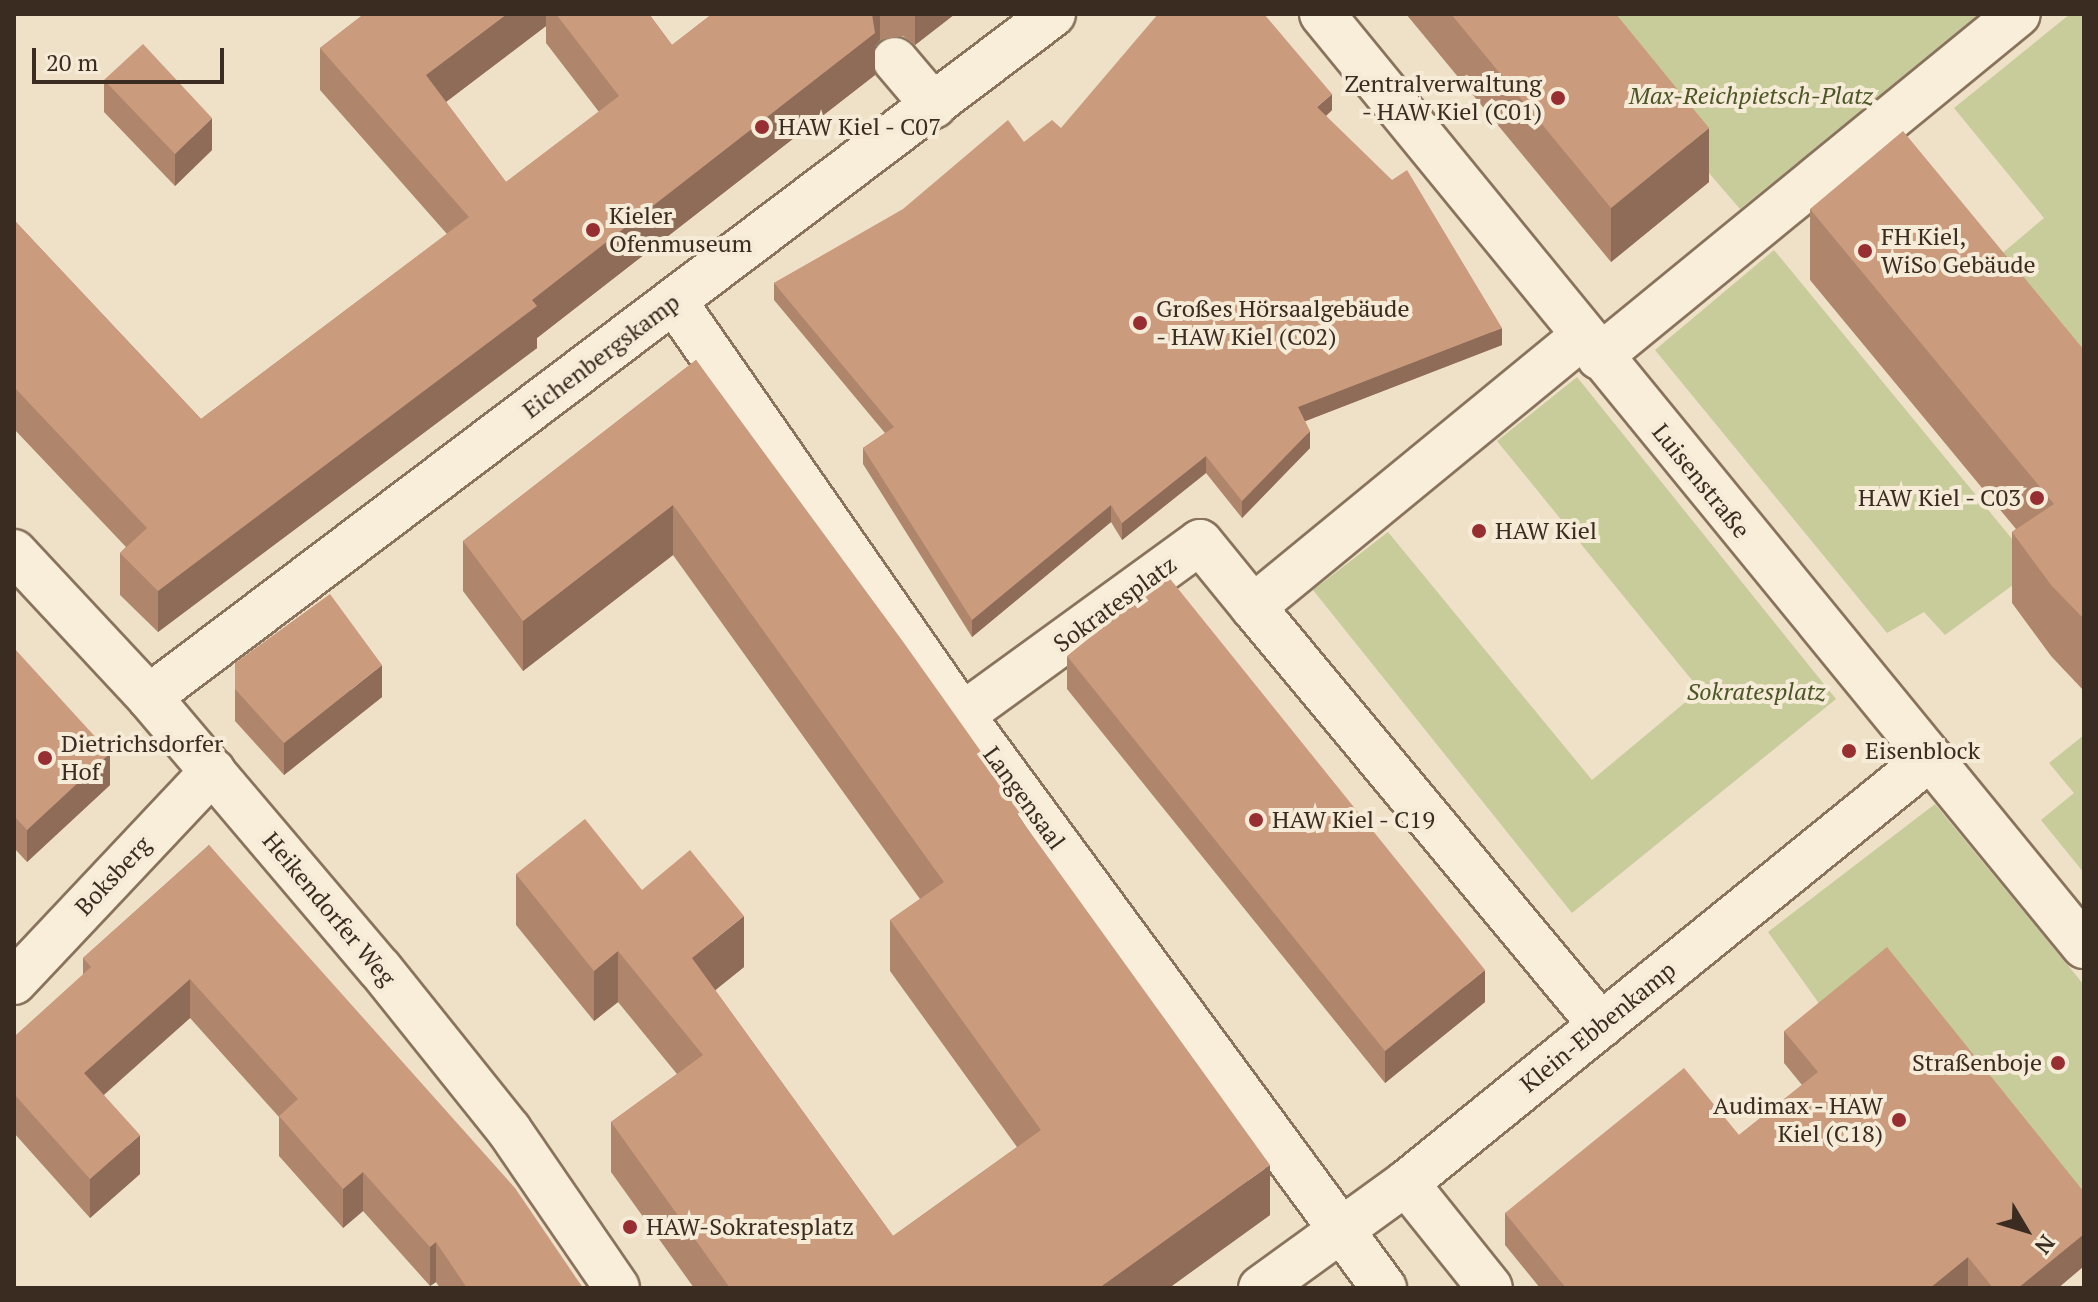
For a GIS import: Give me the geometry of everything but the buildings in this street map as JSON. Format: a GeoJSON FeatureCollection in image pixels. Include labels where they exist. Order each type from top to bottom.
{"type":"FeatureCollection","features":[{"type":"Feature","properties":{"kind":"street","name":"Eichenbergskamp"},"geometry":{"type":"LineString","coordinates":[[149,697],[1053,14]]}},
{"type":"Feature","properties":{"kind":"street","name":"Luisenstraße"},"geometry":{"type":"LineString","coordinates":[[1322,14],[1591,347],[2084,946]]}},
{"type":"Feature","properties":{"kind":"street"},"geometry":{"type":"LineString","coordinates":[[1253,607],[2018,14]]}},
{"type":"Feature","properties":{"kind":"street"},"geometry":{"type":"LineString","coordinates":[[895,60],[934,106]]}},
{"type":"Feature","properties":{"kind":"street","name":"Langensaal"},"geometry":{"type":"LineString","coordinates":[[674,301],[962,715],[1384,1288]]}},
{"type":"Feature","properties":{"kind":"street","name":"Sokratesplatz"},"geometry":{"type":"LineString","coordinates":[[962,715],[1200,542],[1601,1025]]}},
{"type":"Feature","properties":{"kind":"street","name":"Heikendorfer Weg"},"geometry":{"type":"LineString","coordinates":[[14,552],[213,771],[509,1130],[617,1288]]}},
{"type":"Feature","properties":{"kind":"street","name":"Klein-Ebbenkamp"},"geometry":{"type":"LineString","coordinates":[[1261,1288],[1406,1183],[1930,758]]}},
{"type":"Feature","properties":{"kind":"street","name":"Boksberg"},"geometry":{"type":"LineString","coordinates":[[14,982],[213,771]]}},
{"type":"Feature","properties":{"kind":"street"},"geometry":{"type":"LineString","coordinates":[[1406,1183],[1490,1288]]}},
{"type":"Feature","properties":{"kind":"green space","name":"Max-Reichpietsch-Platz"},"geometry":{"type":"Polygon","coordinates":[[[1572,14],[1983,14],[1740,209],[1572,14]]]}},
{"type":"Feature","properties":{"kind":"green space"},"geometry":{"type":"Polygon","coordinates":[[[2070,14],[2084,14],[2084,385],[1987,266],[2044,218],[1954,108],[2070,14]]]}},
{"type":"Feature","properties":{"kind":"green space"},"geometry":{"type":"Polygon","coordinates":[[[1774,250],[2036,568],[1945,635],[1924,612],[1887,633],[1655,350],[1774,250]]]}},
{"type":"Feature","properties":{"kind":"green space","name":"Sokratesplatz"},"geometry":{"type":"Polygon","coordinates":[[[1577,377],[1836,699],[1572,913],[1313,590],[1388,532],[1592,780],[1700,690],[1497,441],[1577,377]]]}},
{"type":"Feature","properties":{"kind":"green space"},"geometry":{"type":"Polygon","coordinates":[[[2084,735],[2084,873],[2041,820],[2074,793],[2049,763],[2084,735]]]}},
{"type":"Feature","properties":{"kind":"green space"},"geometry":{"type":"Polygon","coordinates":[[[1935,804],[2084,985],[2084,1216],[1828,1016],[1768,932],[1935,804]]]}},
{"type":"Feature","properties":{"kind":"place","name":"Zentralverwaltung - HAW Kiel (C01)"},"geometry":{"type":"Point","coordinates":[1558,98]}},
{"type":"Feature","properties":{"kind":"place","name":"HAW Kiel - C07"},"geometry":{"type":"Point","coordinates":[762,127]}},
{"type":"Feature","properties":{"kind":"place","name":"Kieler Ofenmuseum"},"geometry":{"type":"Point","coordinates":[593,230]}},
{"type":"Feature","properties":{"kind":"place","name":"FH Kiel, WiSo Gebäude"},"geometry":{"type":"Point","coordinates":[1865,251]}},
{"type":"Feature","properties":{"kind":"place","name":"Großes Hörsaalgebäude - HAW Kiel (C02)"},"geometry":{"type":"Point","coordinates":[1140,323]}},
{"type":"Feature","properties":{"kind":"place","name":"HAW Kiel - C03"},"geometry":{"type":"Point","coordinates":[2037,498]}},
{"type":"Feature","properties":{"kind":"place","name":"HAW Kiel"},"geometry":{"type":"Point","coordinates":[1479,531]}},
{"type":"Feature","properties":{"kind":"place","name":"Eisenblock"},"geometry":{"type":"Point","coordinates":[1849,751]}},
{"type":"Feature","properties":{"kind":"place","name":"Dietrichsdorfer Hof"},"geometry":{"type":"Point","coordinates":[45,758]}},
{"type":"Feature","properties":{"kind":"place","name":"HAW Kiel - C19"},"geometry":{"type":"Point","coordinates":[1256,820]}},
{"type":"Feature","properties":{"kind":"place","name":"Straßenboje"},"geometry":{"type":"Point","coordinates":[2058,1063]}},
{"type":"Feature","properties":{"kind":"place","name":"Audimax - HAW Kiel (C18)"},"geometry":{"type":"Point","coordinates":[1899,1120]}},
{"type":"Feature","properties":{"kind":"place","name":"HAW-Sokratesplatz"},"geometry":{"type":"Point","coordinates":[630,1227]}}]}
